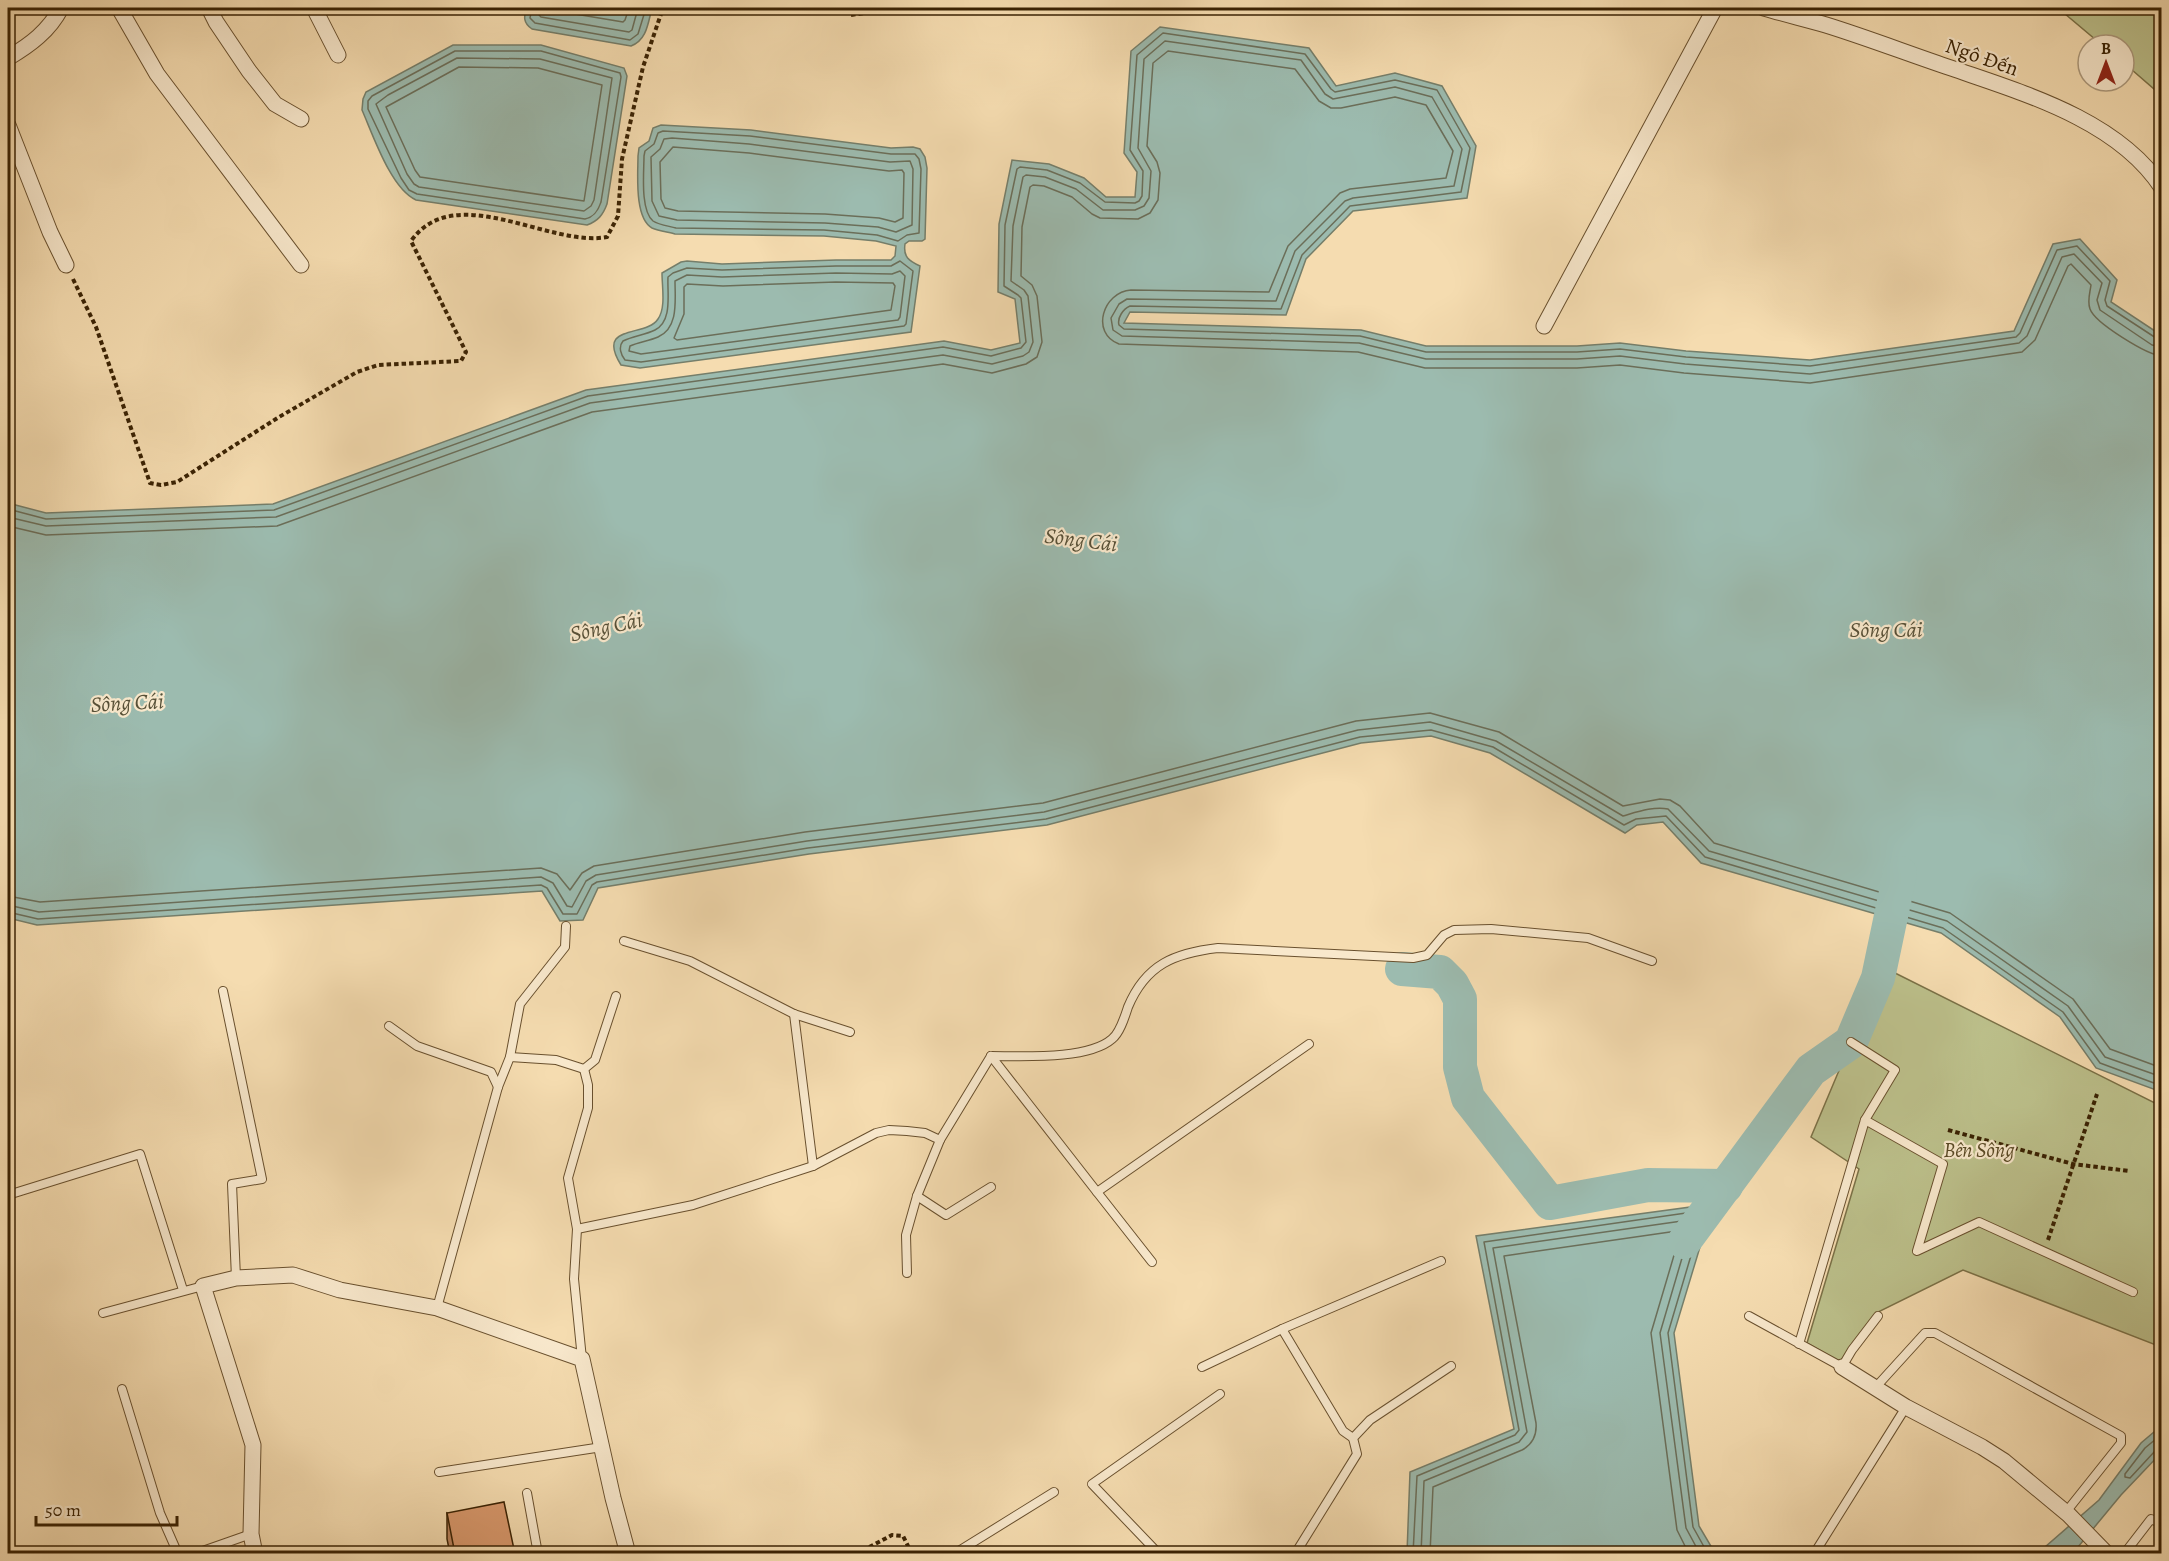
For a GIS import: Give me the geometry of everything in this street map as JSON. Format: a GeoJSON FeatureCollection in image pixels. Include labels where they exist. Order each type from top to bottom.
{"type":"FeatureCollection","features":[{"type":"Feature","properties":{"kind":"street"},"geometry":{"type":"LineString","coordinates":[[8,58],[35,41],[54,22],[61,8]]}},
{"type":"Feature","properties":{"kind":"street"},"geometry":{"type":"LineString","coordinates":[[118,8],[157,74],[301,265]]}},
{"type":"Feature","properties":{"kind":"street"},"geometry":{"type":"LineString","coordinates":[[209,8],[249,71],[275,104],[301,119]]}},
{"type":"Feature","properties":{"kind":"street"},"geometry":{"type":"LineString","coordinates":[[314,8],[338,56]]}},
{"type":"Feature","properties":{"kind":"street"},"geometry":{"type":"LineString","coordinates":[[1544,326],[1715,8]]}},
{"type":"Feature","properties":{"kind":"street","name":"Ngô Đến"},"geometry":{"type":"LineString","coordinates":[[1764,8],[1826,25],[2063,109],[2129,152],[2151,172],[2162,188]]}},
{"type":"Feature","properties":{"kind":"street"},"geometry":{"type":"LineString","coordinates":[[8,125],[50,232],[66,265]]}},
{"type":"Feature","properties":{"kind":"street"},"geometry":{"type":"LineString","coordinates":[[255,1554],[251,1533],[253,1445],[203,1286],[236,1278],[293,1275],[340,1290],[437,1308],[582,1359],[628,1554]]}},
{"type":"Feature","properties":{"kind":"street"},"geometry":{"type":"LineString","coordinates":[[1842,1367],[1906,1407],[2004,1461],[2021,1473],[2105,1550]]}},
{"type":"Feature","properties":{"kind":"lane"},"geometry":{"type":"LineString","coordinates":[[437,1308],[498,1087],[510,1057],[520,1004],[565,947],[566,926]]}},
{"type":"Feature","properties":{"kind":"lane"},"geometry":{"type":"LineString","coordinates":[[991,1056],[1049,1056],[1078,1053],[1100,1046],[1113,1039],[1141,982],[1157,967],[1190,951],[1218,948],[1413,958],[1427,955],[1444,935],[1454,930],[1491,929],[1588,938],[1652,961]]}},
{"type":"Feature","properties":{"kind":"lane"},"geometry":{"type":"LineString","coordinates":[[624,942],[690,961],[794,1014],[850,1032]]}},
{"type":"Feature","properties":{"kind":"lane"},"geometry":{"type":"LineString","coordinates":[[223,991],[262,1179],[232,1184],[236,1278]]}},
{"type":"Feature","properties":{"kind":"lane"},"geometry":{"type":"LineString","coordinates":[[584,1069],[596,1060],[616,996]]}},
{"type":"Feature","properties":{"kind":"lane"},"geometry":{"type":"LineString","coordinates":[[794,1014],[813,1166]]}},
{"type":"Feature","properties":{"kind":"lane"},"geometry":{"type":"LineString","coordinates":[[389,1026],[417,1046],[491,1072],[498,1087]]}},
{"type":"Feature","properties":{"kind":"lane"},"geometry":{"type":"LineString","coordinates":[[1799,1344],[1865,1120],[1895,1070],[1851,1042]]}},
{"type":"Feature","properties":{"kind":"lane"},"geometry":{"type":"LineString","coordinates":[[1097,1192],[1309,1044]]}},
{"type":"Feature","properties":{"kind":"lane"},"geometry":{"type":"LineString","coordinates":[[907,1273],[906,1235],[917,1196],[940,1140],[991,1056]]}},
{"type":"Feature","properties":{"kind":"lane"},"geometry":{"type":"LineString","coordinates":[[991,1056],[1152,1262]]}},
{"type":"Feature","properties":{"kind":"lane"},"geometry":{"type":"LineString","coordinates":[[510,1057],[556,1059],[584,1069]]}},
{"type":"Feature","properties":{"kind":"lane"},"geometry":{"type":"LineString","coordinates":[[582,1359],[574,1279],[577,1229],[568,1178],[588,1108],[588,1086],[584,1069]]}},
{"type":"Feature","properties":{"kind":"lane"},"geometry":{"type":"LineString","coordinates":[[1865,1120],[1943,1164],[1917,1251],[1979,1222],[2133,1292]]}},
{"type":"Feature","properties":{"kind":"lane"},"geometry":{"type":"LineString","coordinates":[[577,1229],[693,1205],[813,1166],[860,1140],[889,1130],[925,1133],[940,1140]]}},
{"type":"Feature","properties":{"kind":"lane"},"geometry":{"type":"LineString","coordinates":[[8,1195],[140,1154],[183,1290]]}},
{"type":"Feature","properties":{"kind":"lane"},"geometry":{"type":"LineString","coordinates":[[917,1196],[946,1215],[990,1187]]}},
{"type":"Feature","properties":{"kind":"lane"},"geometry":{"type":"LineString","coordinates":[[1202,1367],[1282,1329],[1441,1261]]}},
{"type":"Feature","properties":{"kind":"lane"},"geometry":{"type":"LineString","coordinates":[[103,1313],[203,1286]]}},
{"type":"Feature","properties":{"kind":"lane"},"geometry":{"type":"LineString","coordinates":[[1749,1316],[1842,1367],[1878,1316]]}},
{"type":"Feature","properties":{"kind":"lane"},"geometry":{"type":"LineString","coordinates":[[1282,1329],[1343,1431],[1353,1438],[1357,1454],[1294,1554]]}},
{"type":"Feature","properties":{"kind":"lane"},"geometry":{"type":"LineString","coordinates":[[1875,1388],[1925,1333],[1935,1334],[2121,1436],[2121,1443],[2067,1514]]}},
{"type":"Feature","properties":{"kind":"lane"},"geometry":{"type":"LineString","coordinates":[[1353,1438],[1370,1420],[1451,1366]]}},
{"type":"Feature","properties":{"kind":"lane"},"geometry":{"type":"LineString","coordinates":[[122,1389],[160,1513],[178,1554]]}},
{"type":"Feature","properties":{"kind":"lane"},"geometry":{"type":"LineString","coordinates":[[1159,1554],[1092,1484],[1220,1394]]}},
{"type":"Feature","properties":{"kind":"lane"},"geometry":{"type":"LineString","coordinates":[[1814,1554],[1906,1407]]}},
{"type":"Feature","properties":{"kind":"lane"},"geometry":{"type":"LineString","coordinates":[[439,1472],[602,1447]]}},
{"type":"Feature","properties":{"kind":"lane"},"geometry":{"type":"LineString","coordinates":[[954,1554],[1054,1492]]}},
{"type":"Feature","properties":{"kind":"lane"},"geometry":{"type":"LineString","coordinates":[[527,1493],[538,1554]]}},
{"type":"Feature","properties":{"kind":"lane"},"geometry":{"type":"LineString","coordinates":[[2124,1554],[2151,1519],[2162,1524]]}},
{"type":"Feature","properties":{"kind":"lane"},"geometry":{"type":"LineString","coordinates":[[194,1554],[251,1533]]}},
{"type":"Feature","properties":{"kind":"path"},"geometry":{"type":"LineString","coordinates":[[66,265],[96,327],[150,483],[161,485],[177,482],[279,417],[357,372],[378,365],[461,361],[466,352],[411,242],[419,230],[452,216],[511,220],[592,240],[607,237],[618,216],[622,159],[643,67],[663,8]]}},
{"type":"Feature","properties":{"kind":"path"},"geometry":{"type":"LineString","coordinates":[[851,15],[901,8]]}},
{"type":"Feature","properties":{"kind":"path"},"geometry":{"type":"LineString","coordinates":[[2044,1252],[2097,1094]]}},
{"type":"Feature","properties":{"kind":"path"},"geometry":{"type":"LineString","coordinates":[[1948,1130],[2073,1164],[2129,1171]]}},
{"type":"Feature","properties":{"kind":"path"},"geometry":{"type":"LineString","coordinates":[[856,1554],[892,1535],[903,1536],[912,1554]]}},
{"type":"Feature","properties":{"kind":"green space"},"geometry":{"type":"Polygon","coordinates":[[[2058,8],[2161,8],[2161,95],[2136,73],[2136,33],[2088,33],[2058,8]]]}},
{"type":"Feature","properties":{"kind":"green space","name":"Bên Sông"},"geometry":{"type":"Polygon","coordinates":[[[1891,971],[2155,1103],[2162,1119],[2161,1347],[1963,1270],[1878,1312],[1840,1362],[1807,1343],[1859,1169],[1811,1137],[1851,1042],[1891,971]]]}},
{"type":"Feature","properties":{"kind":"water"},"geometry":{"type":"Polygon","coordinates":[[[526,8],[652,8],[644,35],[631,46],[532,29],[525,20],[526,8]]]}},
{"type":"Feature","properties":{"kind":"water","name":"Sông Cái"},"geometry":{"type":"Polygon","coordinates":[[[1160,27],[1309,48],[1336,86],[1395,73],[1442,86],[1476,146],[1467,198],[1353,211],[1306,259],[1286,315],[1130,312],[1124,323],[1361,330],[1426,346],[1577,346],[1620,343],[1686,351],[1810,360],[2014,331],[2053,244],[2080,239],[2117,280],[2111,302],[2161,335],[2161,1097],[2159,1091],[2096,1068],[2060,1017],[1941,933],[1701,863],[1663,822],[1637,825],[1625,833],[1490,753],[1431,736],[1361,743],[1047,825],[809,854],[598,888],[583,920],[560,921],[542,891],[37,925],[8,918],[8,503],[46,513],[273,504],[586,390],[944,341],[991,350],[1020,343],[1015,299],[998,292],[999,224],[1012,160],[1049,164],[1084,178],[1106,197],[1135,197],[1137,172],[1124,153],[1131,51],[1160,27]]]}},
{"type":"Feature","properties":{"kind":"water"},"geometry":{"type":"Polygon","coordinates":[[[453,45],[541,45],[624,68],[627,76],[607,204],[597,219],[587,225],[416,200],[399,185],[377,147],[362,110],[363,99],[366,92],[453,45]]]}},
{"type":"Feature","properties":{"kind":"water"},"geometry":{"type":"Polygon","coordinates":[[[661,125],[751,130],[891,148],[920,149],[925,157],[927,168],[925,239],[909,241],[905,244],[908,258],[920,266],[911,332],[640,368],[621,365],[614,343],[625,333],[652,325],[658,319],[663,303],[662,273],[681,262],[722,264],[891,260],[895,256],[896,246],[876,241],[824,236],[675,234],[652,228],[646,223],[640,205],[638,156],[639,148],[649,141],[653,128],[661,125]]]}},
{"type":"Feature","properties":{"kind":"water"},"geometry":{"type":"Polygon","coordinates":[[[1713,1204],[1674,1333],[1699,1526],[1715,1553],[1407,1553],[1410,1472],[1514,1429],[1476,1236],[1713,1204]]]}},
{"type":"Feature","properties":{"kind":"water"},"geometry":{"type":"Polygon","coordinates":[[[2161,1426],[2161,1453],[2121,1495],[2073,1553],[2037,1554],[2099,1500],[2141,1443],[2161,1426]]]}},
{"type":"Feature","properties":{"kind":"building"},"geometry":{"type":"Polygon","coordinates":[[[504,1502],[515,1554],[455,1554],[447,1513],[504,1502]]]}},
{"type":"Feature","properties":{"kind":"waterway"},"geometry":{"type":"LineString","coordinates":[[1684,1242],[1811,1070],[1851,1042],[1878,978],[1900,873]]}},
{"type":"Feature","properties":{"kind":"waterway"},"geometry":{"type":"LineString","coordinates":[[1402,969],[1440,972],[1452,984],[1460,999],[1460,1067],[1468,1098],[1550,1203],[1648,1185],[1726,1186]]}}]}
